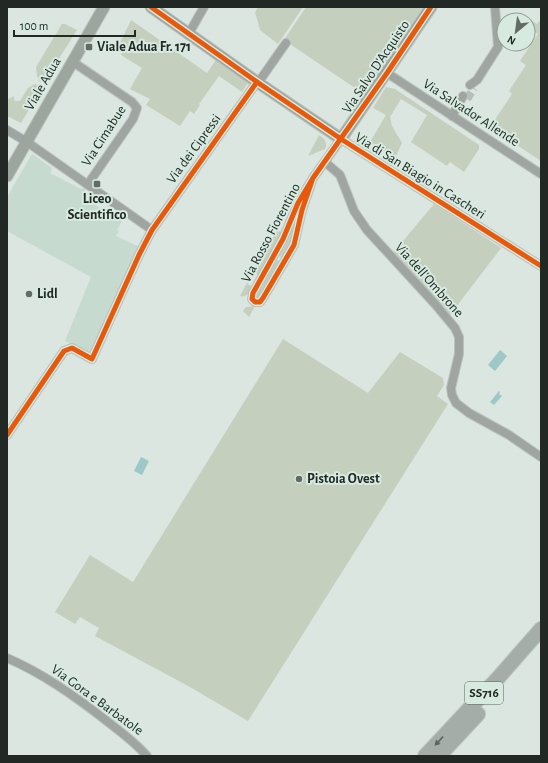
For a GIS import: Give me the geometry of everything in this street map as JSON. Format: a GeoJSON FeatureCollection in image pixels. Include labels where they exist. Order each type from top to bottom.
{"type":"FeatureCollection","features":[{"type":"Feature","properties":{"kind":"highway","name":"SS716"},"geometry":{"type":"LineString","coordinates":[[425,756],[499,678],[541,629]]}},
{"type":"Feature","properties":{"kind":"highway","name":"SS716"},"geometry":{"type":"LineString","coordinates":[[439,756],[506,683],[541,642]]}},
{"type":"Feature","properties":{"kind":"street","name":"Viale Adua"},"geometry":{"type":"LineString","coordinates":[[7,176],[104,7]]}},
{"type":"Feature","properties":{"kind":"street","name":"Via di San Biagio in Cascheri"},"geometry":{"type":"LineString","coordinates":[[151,7],[188,35],[341,140],[541,266]]}},
{"type":"Feature","properties":{"kind":"street"},"geometry":{"type":"LineString","coordinates":[[188,35],[204,7]]}},
{"type":"Feature","properties":{"kind":"street","name":"Via Salvo D'Acquisto"},"geometry":{"type":"LineString","coordinates":[[341,140],[432,7]]}},
{"type":"Feature","properties":{"kind":"street"},"geometry":{"type":"LineString","coordinates":[[473,85],[498,47],[495,7]]}},
{"type":"Feature","properties":{"kind":"street","name":"Via dei Cipressi"},"geometry":{"type":"LineString","coordinates":[[7,435],[64,351],[72,348],[92,359],[142,248],[152,230],[286,43]]}},
{"type":"Feature","properties":{"kind":"street","name":"Via Cimabue"},"geometry":{"type":"LineString","coordinates":[[72,62],[132,102],[137,108],[133,119],[88,184]]}},
{"type":"Feature","properties":{"kind":"street","name":"Via Salvador Allende"},"geometry":{"type":"LineString","coordinates":[[387,73],[454,113],[541,174]]}},
{"type":"Feature","properties":{"kind":"street"},"geometry":{"type":"LineString","coordinates":[[454,113],[465,97]]}},
{"type":"Feature","properties":{"kind":"street"},"geometry":{"type":"LineString","coordinates":[[7,130],[88,184],[152,230]]}},
{"type":"Feature","properties":{"kind":"street","name":"Via Rosso Fiorentino"},"geometry":{"type":"LineString","coordinates":[[313,178],[302,210],[294,245],[262,300],[255,302],[252,299],[253,293],[285,236],[297,205],[313,178],[341,140]]}},
{"type":"Feature","properties":{"kind":"street","name":"Via dell'Ombrone"},"geometry":{"type":"LineString","coordinates":[[325,162],[340,175],[354,211],[367,230],[430,298],[455,328],[459,337],[459,354],[451,388],[452,395],[456,403],[469,413],[523,444],[541,457]]}},
{"type":"Feature","properties":{"kind":"street"},"geometry":{"type":"LineString","coordinates":[[274,255],[285,261]]}},
{"type":"Feature","properties":{"kind":"street","name":"Via Gora e Barbatole"},"geometry":{"type":"LineString","coordinates":[[7,658],[26,667],[72,695],[122,732],[147,756]]}},
{"type":"Feature","properties":{"kind":"shaded area"},"geometry":{"type":"Polygon","coordinates":[[[258,7],[303,7],[278,44],[260,30],[255,12],[258,7]]]}},
{"type":"Feature","properties":{"kind":"shaded area"},"geometry":{"type":"Polygon","coordinates":[[[306,7],[423,7],[364,94],[284,40],[306,7]]]}},
{"type":"Feature","properties":{"kind":"shaded area"},"geometry":{"type":"Polygon","coordinates":[[[541,19],[541,161],[490,127],[512,94],[509,91],[526,65],[520,61],[526,52],[536,52],[536,37],[538,34],[536,33],[536,23],[541,19]]]}},
{"type":"Feature","properties":{"kind":"shaded area"},"geometry":{"type":"Polygon","coordinates":[[[131,20],[207,73],[216,60],[248,83],[242,92],[219,76],[199,104],[200,105],[194,114],[190,111],[180,126],[146,105],[150,99],[130,89],[142,68],[121,55],[123,50],[118,47],[131,20]]]}},
{"type":"Feature","properties":{"kind":"shaded area"},"geometry":{"type":"Polygon","coordinates":[[[62,24],[77,30],[45,81],[40,82],[37,76],[36,67],[62,24]]]}},
{"type":"Feature","properties":{"kind":"shaded area"},"geometry":{"type":"Polygon","coordinates":[[[35,84],[40,86],[40,91],[21,123],[7,116],[7,100],[14,96],[15,101],[20,101],[28,88],[35,84]]]}},
{"type":"Feature","properties":{"kind":"shaded area"},"geometry":{"type":"Polygon","coordinates":[[[386,87],[395,89],[479,145],[479,149],[464,172],[450,162],[447,166],[411,142],[427,115],[401,99],[390,117],[392,126],[402,143],[395,158],[370,142],[386,115],[373,108],[386,87]]]}},
{"type":"Feature","properties":{"kind":"shaded area"},"geometry":{"type":"Polygon","coordinates":[[[319,135],[325,141],[325,149],[308,156],[319,135]]]}},
{"type":"Feature","properties":{"kind":"shaded area"},"geometry":{"type":"Polygon","coordinates":[[[32,154],[52,168],[50,173],[81,189],[86,189],[83,194],[86,195],[84,198],[122,221],[117,230],[119,231],[116,236],[140,247],[91,352],[86,352],[65,341],[91,277],[7,231],[7,197],[32,154]]]}},
{"type":"Feature","properties":{"kind":"shaded area"},"geometry":{"type":"Polygon","coordinates":[[[434,204],[501,248],[450,315],[393,253],[434,204]]]}},
{"type":"Feature","properties":{"kind":"shaded area"},"geometry":{"type":"Polygon","coordinates":[[[297,212],[292,239],[282,258],[278,255],[297,212]]]}},
{"type":"Feature","properties":{"kind":"shaded area"},"geometry":{"type":"Polygon","coordinates":[[[277,230],[281,232],[281,235],[259,275],[253,271],[277,230]]]}},
{"type":"Feature","properties":{"kind":"shaded area"},"geometry":{"type":"Polygon","coordinates":[[[274,259],[278,260],[279,263],[260,298],[257,299],[254,294],[274,259]]]}},
{"type":"Feature","properties":{"kind":"shaded area"},"geometry":{"type":"Polygon","coordinates":[[[247,283],[252,287],[249,293],[244,296],[240,296],[247,283]]]}},
{"type":"Feature","properties":{"kind":"shaded area"},"geometry":{"type":"Polygon","coordinates":[[[255,306],[249,317],[243,311],[246,307],[255,306]]]}},
{"type":"Feature","properties":{"kind":"shaded area","name":"Pistoia Ovest"},"geometry":{"type":"Polygon","coordinates":[[[283,339],[368,393],[400,352],[443,378],[444,385],[437,396],[448,404],[248,721],[190,687],[95,636],[99,628],[80,617],[75,624],[55,612],[90,555],[133,582],[283,339]]]}},
{"type":"Feature","properties":{"kind":"water"},"geometry":{"type":"Polygon","coordinates":[[[500,350],[507,356],[495,371],[488,365],[500,350]]]}},
{"type":"Feature","properties":{"kind":"water"},"geometry":{"type":"Polygon","coordinates":[[[499,391],[499,394],[502,396],[494,405],[490,402],[499,391]]]}},
{"type":"Feature","properties":{"kind":"water"},"geometry":{"type":"Polygon","coordinates":[[[141,457],[149,461],[142,475],[134,471],[141,457]]]}},
{"type":"Feature","properties":{"kind":"tunnel"},"geometry":{"type":"LineString","coordinates":[[467,99],[474,88]]}},
{"type":"Feature","properties":{"kind":"cycle path"},"geometry":{"type":"LineString","coordinates":[[151,7],[341,139],[541,266]]}},
{"type":"Feature","properties":{"kind":"cycle path"},"geometry":{"type":"LineString","coordinates":[[313,178],[302,210],[294,245],[263,298],[260,302],[255,302],[252,299],[253,293],[283,239],[298,203],[313,178],[387,73],[431,7]]}},
{"type":"Feature","properties":{"kind":"cycle path"},"geometry":{"type":"LineString","coordinates":[[7,435],[64,351],[72,348],[92,359],[139,255],[152,230],[257,82]]}},
{"type":"Feature","properties":{"kind":"place","name":"Viale Adua Fr. 171"},"geometry":{"type":"Point","coordinates":[89,47]}},
{"type":"Feature","properties":{"kind":"place","name":"Liceo Scientifico"},"geometry":{"type":"Point","coordinates":[97,184]}},
{"type":"Feature","properties":{"kind":"place","name":"Lidl"},"geometry":{"type":"Point","coordinates":[29,294]}},
{"type":"Feature","properties":{"kind":"place","name":"Pistoia Ovest"},"geometry":{"type":"Point","coordinates":[299,479]}}]}
